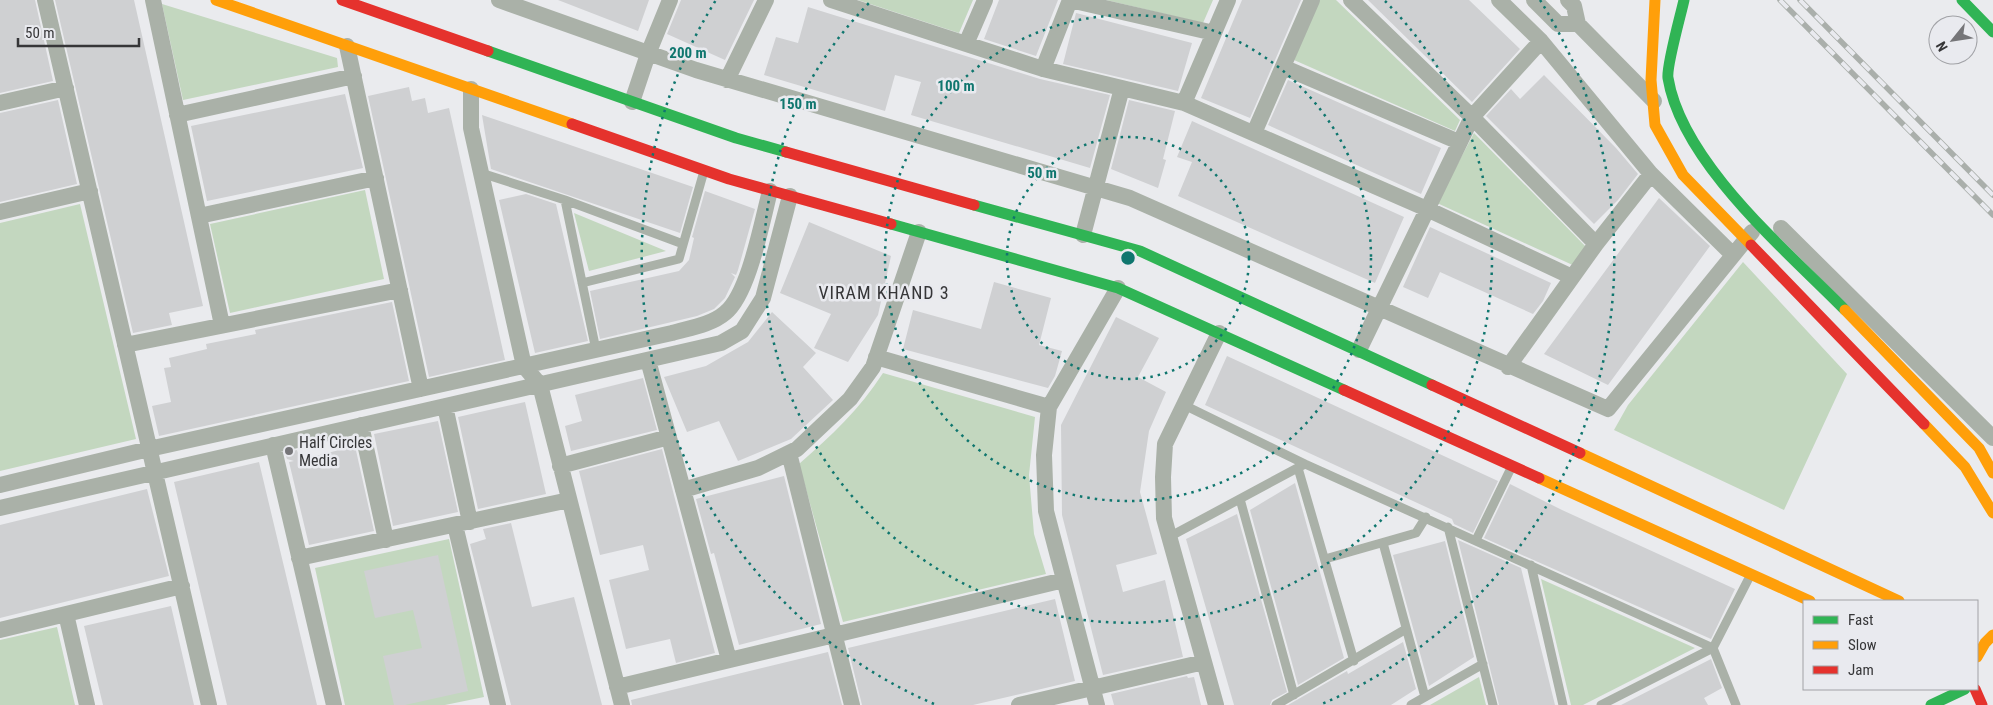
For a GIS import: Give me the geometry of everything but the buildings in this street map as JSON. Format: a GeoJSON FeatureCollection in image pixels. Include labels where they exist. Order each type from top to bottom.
{"type":"FeatureCollection","features":[{"type":"Feature","properties":{"kind":"street"},"geometry":{"type":"LineString","coordinates":[[45,0],[209,705]]}},
{"type":"Feature","properties":{"kind":"street"},"geometry":{"type":"LineString","coordinates":[[153,0],[222,325]]}},
{"type":"Feature","properties":{"kind":"street"},"geometry":{"type":"LineString","coordinates":[[216,0],[704,171],[1118,288],[1808,600]]}},
{"type":"Feature","properties":{"kind":"street"},"geometry":{"type":"LineString","coordinates":[[342,0],[736,138],[1140,251],[1359,350],[1897,600]]}},
{"type":"Feature","properties":{"kind":"street"},"geometry":{"type":"LineString","coordinates":[[499,0],[648,54],[727,80],[1130,198],[1608,409],[1766,214]]}},
{"type":"Feature","properties":{"kind":"street"},"geometry":{"type":"LineString","coordinates":[[632,102],[648,54],[670,0]]}},
{"type":"Feature","properties":{"kind":"street"},"geometry":{"type":"LineString","coordinates":[[727,80],[766,0]]}},
{"type":"Feature","properties":{"kind":"street"},"geometry":{"type":"LineString","coordinates":[[966,44],[985,0]]}},
{"type":"Feature","properties":{"kind":"street"},"geometry":{"type":"LineString","coordinates":[[1043,69],[1070,0],[1214,33]]}},
{"type":"Feature","properties":{"kind":"street"},"geometry":{"type":"LineString","coordinates":[[1184,103],[1228,0]]}},
{"type":"Feature","properties":{"kind":"street"},"geometry":{"type":"LineString","coordinates":[[1254,134],[1312,0]]}},
{"type":"Feature","properties":{"kind":"street"},"geometry":{"type":"LineString","coordinates":[[1351,0],[1472,117],[1596,244]]}},
{"type":"Feature","properties":{"kind":"street"},"geometry":{"type":"LineString","coordinates":[[1499,0],[1541,42],[1651,174],[1733,255]]}},
{"type":"Feature","properties":{"kind":"street"},"geometry":{"type":"LineString","coordinates":[[1534,0],[1558,24],[1578,24]]}},
{"type":"Feature","properties":{"kind":"street"},"geometry":{"type":"LineString","coordinates":[[1568,0],[1574,6],[1578,24],[1766,214],[1993,438]]}},
{"type":"Feature","properties":{"kind":"street"},"geometry":{"type":"LineString","coordinates":[[1655,0],[1651,80],[1655,125],[1683,175],[1964,466],[1993,513]]}},
{"type":"Feature","properties":{"kind":"street"},"geometry":{"type":"LineString","coordinates":[[1684,0],[1667,76],[1680,119],[1704,160],[1735,198],[1979,448],[1993,473]]}},
{"type":"Feature","properties":{"kind":"street"},"geometry":{"type":"LineString","coordinates":[[1962,0],[1993,32]]}},
{"type":"Feature","properties":{"kind":"street"},"geometry":{"type":"LineString","coordinates":[[841,2],[1043,69],[1184,103],[1427,209],[1572,277]]}},
{"type":"Feature","properties":{"kind":"street"},"geometry":{"type":"LineString","coordinates":[[1359,350],[1472,117],[1541,42]]}},
{"type":"Feature","properties":{"kind":"street"},"geometry":{"type":"LineString","coordinates":[[347,46],[421,389]]}},
{"type":"Feature","properties":{"kind":"street"},"geometry":{"type":"LineString","coordinates":[[1283,67],[1459,142]]}},
{"type":"Feature","properties":{"kind":"street"},"geometry":{"type":"LineString","coordinates":[[177,115],[354,76]]}},
{"type":"Feature","properties":{"kind":"street"},"geometry":{"type":"LineString","coordinates":[[0,103],[66,88]]}},
{"type":"Feature","properties":{"kind":"street"},"geometry":{"type":"LineString","coordinates":[[1083,235],[1122,88]]}},
{"type":"Feature","properties":{"kind":"street"},"geometry":{"type":"LineString","coordinates":[[471,90],[471,128],[524,366],[540,385],[622,705]]}},
{"type":"Feature","properties":{"kind":"street"},"geometry":{"type":"LineString","coordinates":[[1508,366],[1596,244],[1651,174]]}},
{"type":"Feature","properties":{"kind":"street"},"geometry":{"type":"LineString","coordinates":[[199,216],[376,178]]}},
{"type":"Feature","properties":{"kind":"street"},"geometry":{"type":"LineString","coordinates":[[0,212],[90,191]]}},
{"type":"Feature","properties":{"kind":"street"},"geometry":{"type":"LineString","coordinates":[[0,485],[149,449],[672,334],[706,323],[726,313],[740,295],[770,191]]}},
{"type":"Feature","properties":{"kind":"street"},"geometry":{"type":"LineString","coordinates":[[0,508],[721,342],[742,331],[763,298],[790,196]]}},
{"type":"Feature","properties":{"kind":"street"},"geometry":{"type":"LineString","coordinates":[[683,490],[758,468],[797,449],[850,399],[873,367],[919,232]]}},
{"type":"Feature","properties":{"kind":"street"},"geometry":{"type":"LineString","coordinates":[[1097,705],[1046,511],[1044,455],[1049,407],[1118,288]]}},
{"type":"Feature","properties":{"kind":"street"},"geometry":{"type":"LineString","coordinates":[[125,344],[400,290]]}},
{"type":"Feature","properties":{"kind":"street"},"geometry":{"type":"LineString","coordinates":[[1216,705],[1164,518],[1165,444],[1219,333]]}},
{"type":"Feature","properties":{"kind":"street"},"geometry":{"type":"LineString","coordinates":[[876,357],[1049,407]]}},
{"type":"Feature","properties":{"kind":"street"},"geometry":{"type":"LineString","coordinates":[[648,360],[728,660]]}},
{"type":"Feature","properties":{"kind":"street"},"geometry":{"type":"LineString","coordinates":[[445,406],[463,524],[495,704]]}},
{"type":"Feature","properties":{"kind":"street"},"geometry":{"type":"LineString","coordinates":[[361,425],[386,540]]}},
{"type":"Feature","properties":{"kind":"street"},"geometry":{"type":"LineString","coordinates":[[560,466],[669,437]]}},
{"type":"Feature","properties":{"kind":"street"},"geometry":{"type":"LineString","coordinates":[[273,445],[334,705]]}},
{"type":"Feature","properties":{"kind":"street"},"geometry":{"type":"LineString","coordinates":[[789,453],[852,705]]}},
{"type":"Feature","properties":{"kind":"street"},"geometry":{"type":"LineString","coordinates":[[299,558],[569,500]]}},
{"type":"Feature","properties":{"kind":"street"},"geometry":{"type":"LineString","coordinates":[[617,687],[1064,580]]}},
{"type":"Feature","properties":{"kind":"street"},"geometry":{"type":"LineString","coordinates":[[0,630],[182,586]]}},
{"type":"Feature","properties":{"kind":"street"},"geometry":{"type":"LineString","coordinates":[[66,614],[87,705]]}},
{"type":"Feature","properties":{"kind":"street"},"geometry":{"type":"LineString","coordinates":[[1978,655],[1985,639]]}},
{"type":"Feature","properties":{"kind":"street"},"geometry":{"type":"LineString","coordinates":[[1019,705],[1204,662]]}},
{"type":"Feature","properties":{"kind":"street"},"geometry":{"type":"LineString","coordinates":[[1931,705],[1964,690]]}},
{"type":"Feature","properties":{"kind":"street"},"geometry":{"type":"LineString","coordinates":[[1975,690],[1982,705]]}},
{"type":"Feature","properties":{"kind":"lane"},"geometry":{"type":"LineString","coordinates":[[582,283],[679,260],[704,171]]}},
{"type":"Feature","properties":{"kind":"lane"},"geometry":{"type":"LineString","coordinates":[[481,174],[565,200],[683,244]]}},
{"type":"Feature","properties":{"kind":"lane"},"geometry":{"type":"LineString","coordinates":[[565,200],[596,350]]}},
{"type":"Feature","properties":{"kind":"lane"},"geometry":{"type":"LineString","coordinates":[[1184,405],[1302,466],[1426,517],[1713,648],[1736,705]]}},
{"type":"Feature","properties":{"kind":"lane"},"geometry":{"type":"LineString","coordinates":[[1169,537],[1302,466]]}},
{"type":"Feature","properties":{"kind":"lane"},"geometry":{"type":"LineString","coordinates":[[1302,466],[1324,560],[1354,661]]}},
{"type":"Feature","properties":{"kind":"lane"},"geometry":{"type":"LineString","coordinates":[[1476,540],[1512,466]]}},
{"type":"Feature","properties":{"kind":"lane"},"geometry":{"type":"LineString","coordinates":[[1240,499],[1294,695]]}},
{"type":"Feature","properties":{"kind":"lane"},"geometry":{"type":"LineString","coordinates":[[1324,560],[1416,533],[1426,517]]}},
{"type":"Feature","properties":{"kind":"lane"},"geometry":{"type":"LineString","coordinates":[[1448,528],[1493,705]]}},
{"type":"Feature","properties":{"kind":"lane"},"geometry":{"type":"LineString","coordinates":[[1383,543],[1425,697]]}},
{"type":"Feature","properties":{"kind":"lane"},"geometry":{"type":"LineString","coordinates":[[1531,565],[1563,705]]}},
{"type":"Feature","properties":{"kind":"lane"},"geometry":{"type":"LineString","coordinates":[[1600,705],[1713,648],[1750,575]]}},
{"type":"Feature","properties":{"kind":"lane"},"geometry":{"type":"LineString","coordinates":[[1276,705],[1406,629]]}},
{"type":"Feature","properties":{"kind":"lane"},"geometry":{"type":"LineString","coordinates":[[1411,705],[1483,664]]}},
{"type":"Feature","properties":{"kind":"green space"},"geometry":{"type":"Polygon","coordinates":[[[858,0],[973,0],[959,33],[858,0]]]}},
{"type":"Feature","properties":{"kind":"green space"},"geometry":{"type":"Polygon","coordinates":[[[1106,0],[1213,0],[1203,23],[1106,0]]]}},
{"type":"Feature","properties":{"kind":"green space"},"geometry":{"type":"Polygon","coordinates":[[[1319,0],[1336,0],[1460,120],[1455,131],[1294,60],[1319,0]]]}},
{"type":"Feature","properties":{"kind":"green space"},"geometry":{"type":"Polygon","coordinates":[[[162,4],[337,58],[338,67],[183,100],[162,4]]]}},
{"type":"Feature","properties":{"kind":"green space"},"geometry":{"type":"Polygon","coordinates":[[[1474,133],[1589,250],[1577,267],[1437,203],[1474,133]]]}},
{"type":"Feature","properties":{"kind":"green space"},"geometry":{"type":"Polygon","coordinates":[[[365,190],[384,279],[230,313],[210,224],[365,190]]]}},
{"type":"Feature","properties":{"kind":"green space"},"geometry":{"type":"Polygon","coordinates":[[[80,204],[136,439],[0,471],[0,223],[80,204]]]}},
{"type":"Feature","properties":{"kind":"green space"},"geometry":{"type":"Polygon","coordinates":[[[574,213],[666,251],[589,271],[574,213]]]}},
{"type":"Feature","properties":{"kind":"green space"},"geometry":{"type":"Polygon","coordinates":[[[1743,262],[1847,374],[1784,510],[1614,430],[1628,405],[1743,262]]]}},
{"type":"Feature","properties":{"kind":"green space"},"geometry":{"type":"Polygon","coordinates":[[[883,373],[1035,417],[1029,475],[1034,534],[1046,574],[843,622],[799,464],[844,422],[883,373]]]}},
{"type":"Feature","properties":{"kind":"green space"},"geometry":{"type":"Polygon","coordinates":[[[449,539],[484,697],[445,705],[345,705],[315,568],[449,539]]]}},
{"type":"Feature","properties":{"kind":"green space"},"geometry":{"type":"Polygon","coordinates":[[[1541,579],[1695,648],[1583,705],[1571,705],[1541,579]]]}},
{"type":"Feature","properties":{"kind":"green space"},"geometry":{"type":"Polygon","coordinates":[[[57,627],[75,705],[0,705],[0,640],[57,627]]]}},
{"type":"Feature","properties":{"kind":"green space"},"geometry":{"type":"Polygon","coordinates":[[[1479,677],[1486,705],[1430,705],[1479,677]]]}},
{"type":"Feature","properties":{"kind":"railway"},"geometry":{"type":"LineString","coordinates":[[1780,0],[1993,215]]}},
{"type":"Feature","properties":{"kind":"railway"},"geometry":{"type":"LineString","coordinates":[[1800,0],[1993,195]]}},
{"type":"Feature","properties":{"kind":"traffic: fast"},"geometry":{"type":"LineString","coordinates":[[1684,0],[1671,52],[1668,78],[1677,110],[1693,142],[1715,173],[1767,233],[1845,310]]}},
{"type":"Feature","properties":{"kind":"traffic: fast"},"geometry":{"type":"LineString","coordinates":[[1962,0],[1993,32]]}},
{"type":"Feature","properties":{"kind":"traffic: fast"},"geometry":{"type":"LineString","coordinates":[[488,51],[736,138],[786,152]]}},
{"type":"Feature","properties":{"kind":"traffic: fast"},"geometry":{"type":"LineString","coordinates":[[974,205],[1140,251],[1432,385]]}},
{"type":"Feature","properties":{"kind":"traffic: fast"},"geometry":{"type":"LineString","coordinates":[[891,224],[1118,288],[1344,390]]}},
{"type":"Feature","properties":{"kind":"traffic: fast"},"geometry":{"type":"LineString","coordinates":[[1931,705],[1963,690]]}},
{"type":"Feature","properties":{"kind":"traffic: slow"},"geometry":{"type":"LineString","coordinates":[[216,0],[572,124]]}},
{"type":"Feature","properties":{"kind":"traffic: slow"},"geometry":{"type":"LineString","coordinates":[[1655,0],[1651,80],[1655,125],[1683,175],[1751,245]]}},
{"type":"Feature","properties":{"kind":"traffic: slow"},"geometry":{"type":"LineString","coordinates":[[1845,310],[1979,448],[1993,473]]}},
{"type":"Feature","properties":{"kind":"traffic: slow"},"geometry":{"type":"LineString","coordinates":[[1924,424],[1965,467],[1993,513]]}},
{"type":"Feature","properties":{"kind":"traffic: slow"},"geometry":{"type":"LineString","coordinates":[[1580,453],[1897,600]]}},
{"type":"Feature","properties":{"kind":"traffic: slow"},"geometry":{"type":"LineString","coordinates":[[1539,478],[1808,600]]}},
{"type":"Feature","properties":{"kind":"traffic: slow"},"geometry":{"type":"LineString","coordinates":[[1978,655],[1985,643],[1993,635]]}},
{"type":"Feature","properties":{"kind":"traffic: jam"},"geometry":{"type":"LineString","coordinates":[[342,0],[488,51]]}},
{"type":"Feature","properties":{"kind":"traffic: jam"},"geometry":{"type":"LineString","coordinates":[[572,124],[729,179],[891,224]]}},
{"type":"Feature","properties":{"kind":"traffic: jam"},"geometry":{"type":"LineString","coordinates":[[786,152],[974,205]]}},
{"type":"Feature","properties":{"kind":"traffic: jam"},"geometry":{"type":"LineString","coordinates":[[1751,245],[1924,424]]}},
{"type":"Feature","properties":{"kind":"traffic: jam"},"geometry":{"type":"LineString","coordinates":[[1432,385],[1580,453]]}},
{"type":"Feature","properties":{"kind":"traffic: jam"},"geometry":{"type":"LineString","coordinates":[[1344,390],[1539,478]]}},
{"type":"Feature","properties":{"kind":"traffic: jam"},"geometry":{"type":"LineString","coordinates":[[1975,690],[1982,705]]}},
{"type":"Feature","properties":{"kind":"place","name":"Half Circles Media"},"geometry":{"type":"Point","coordinates":[289,451]}},
{"type":"Feature","properties":{"kind":"district","name":"VIRAM KHAND 3"},"geometry":{"type":"Point","coordinates":[884,293]}}]}
